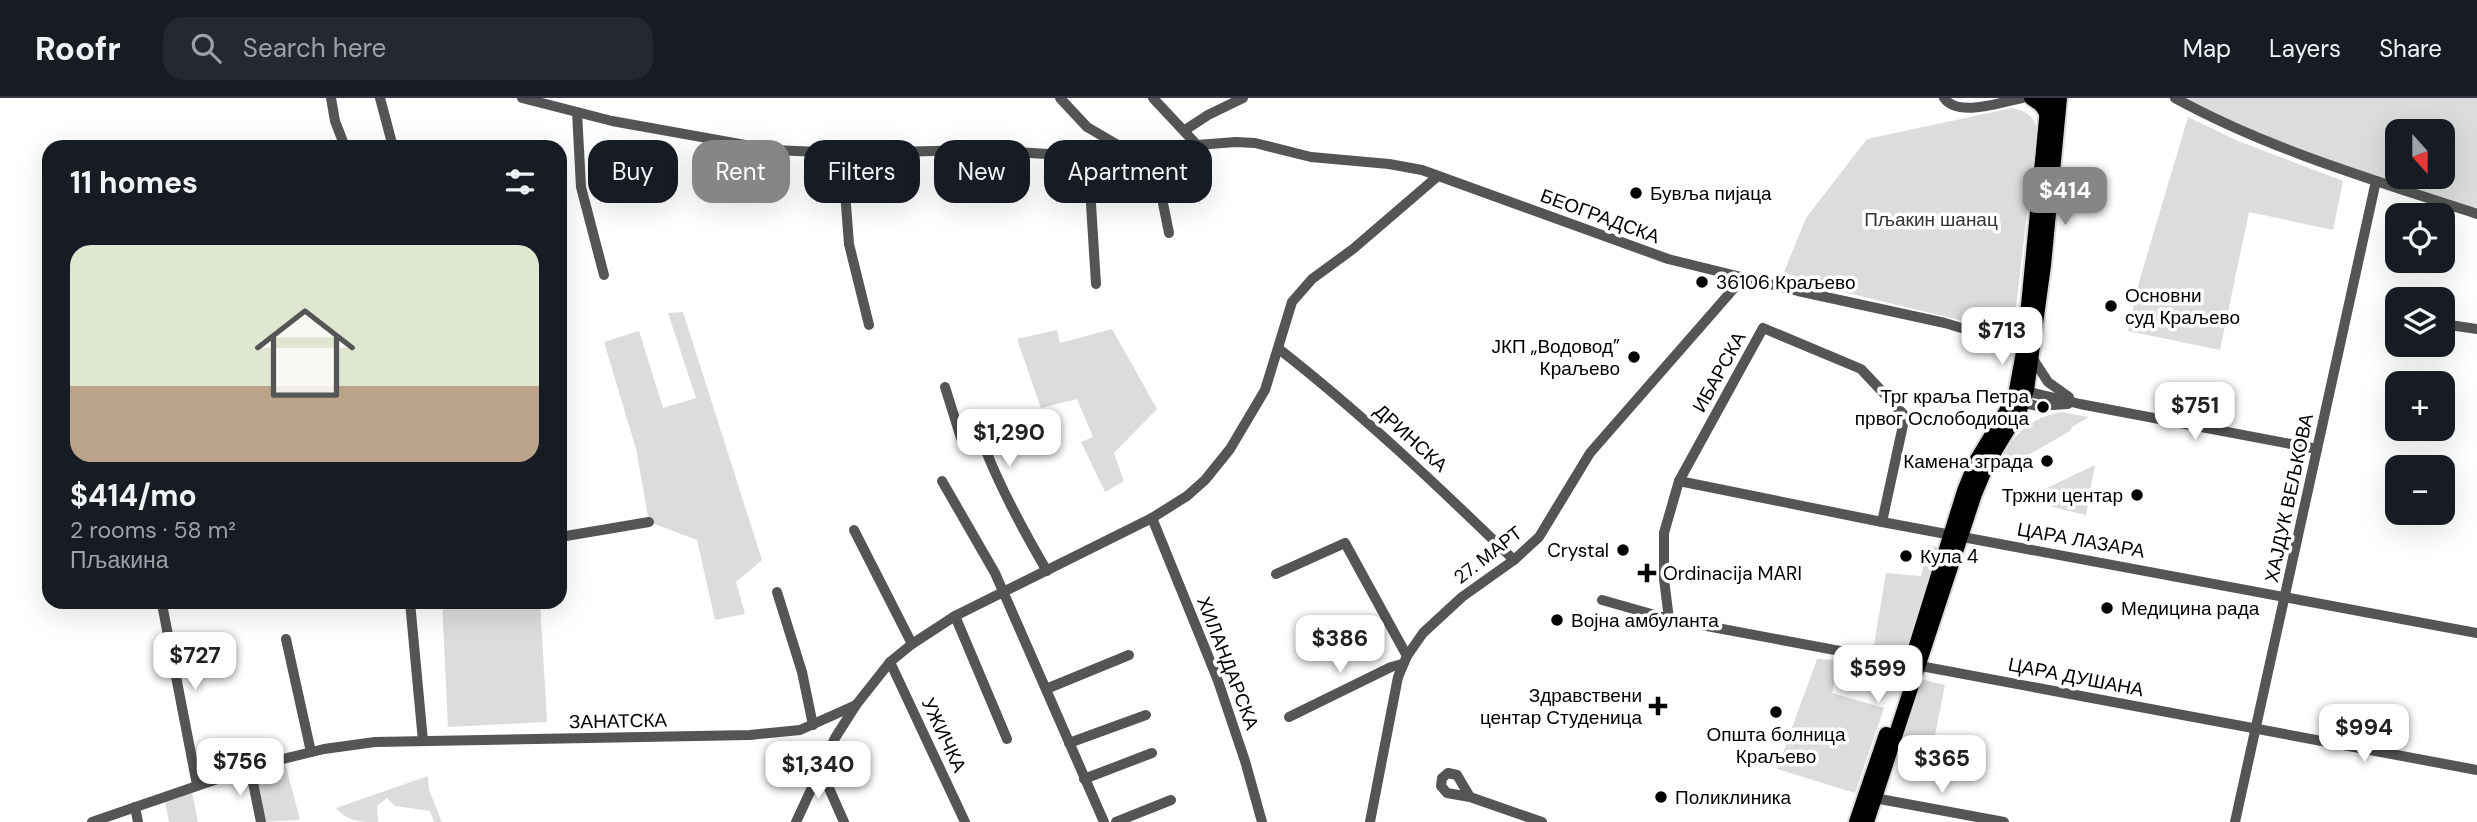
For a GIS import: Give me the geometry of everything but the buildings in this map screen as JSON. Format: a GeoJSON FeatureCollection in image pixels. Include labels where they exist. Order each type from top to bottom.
{"type":"FeatureCollection","features":[{"type":"Feature","properties":{"kind":"main road"},"geometry":{"type":"LineString","coordinates":[[2031,98],[2041,105],[2047,114]]}},
{"type":"Feature","properties":{"kind":"main road"},"geometry":{"type":"LineString","coordinates":[[2030,352],[2047,114],[2058,99]]}},
{"type":"Feature","properties":{"kind":"main road"},"geometry":{"type":"LineString","coordinates":[[1856,822],[1870,797],[1957,535],[1975,494],[1983,461],[2020,395],[2030,352],[2058,99]]}},
{"type":"Feature","properties":{"kind":"main road"},"geometry":{"type":"LineString","coordinates":[[1867,822],[1870,797]]}},
{"type":"Feature","properties":{"kind":"street"},"geometry":{"type":"LineString","coordinates":[[331,98],[335,121],[342,140]]}},
{"type":"Feature","properties":{"kind":"street"},"geometry":{"type":"LineString","coordinates":[[380,98],[391,140]]}},
{"type":"Feature","properties":{"kind":"street","name":"БЕОГРАДСКА"},"geometry":{"type":"LineString","coordinates":[[522,98],[612,121],[751,147],[804,150]]}},
{"type":"Feature","properties":{"kind":"street"},"geometry":{"type":"LineString","coordinates":[[1059,98],[1087,127],[1109,140]]}},
{"type":"Feature","properties":{"kind":"street"},"geometry":{"type":"LineString","coordinates":[[1153,98],[1193,140]]}},
{"type":"Feature","properties":{"kind":"street"},"geometry":{"type":"LineString","coordinates":[[1944,98],[1949,105],[1964,109],[2022,98]]}},
{"type":"Feature","properties":{"kind":"street"},"geometry":{"type":"LineString","coordinates":[[2175,98],[2243,132],[2376,181],[2477,214]]}},
{"type":"Feature","properties":{"kind":"street"},"geometry":{"type":"LineString","coordinates":[[1185,130],[1239,99]]}},
{"type":"Feature","properties":{"kind":"street"},"geometry":{"type":"LineString","coordinates":[[577,112],[581,187],[604,275]]}},
{"type":"Feature","properties":{"kind":"street","name":"БЕОГРАДСКА"},"geometry":{"type":"LineString","coordinates":[[1212,144],[1255,143],[1311,157],[1389,164],[1422,170],[1668,259],[1945,323],[2030,352]]}},
{"type":"Feature","properties":{"kind":"street","name":"БЕОГРАДСКА"},"geometry":{"type":"LineString","coordinates":[[920,151],[980,150],[1044,154]]}},
{"type":"Feature","properties":{"kind":"street"},"geometry":{"type":"LineString","coordinates":[[796,822],[820,768],[856,705],[890,663],[912,644],[955,616],[1152,519],[1205,480],[1230,449],[1265,390],[1292,302],[1312,279],[1353,249],[1438,176]]}},
{"type":"Feature","properties":{"kind":"street","name":"ХАЈДУК ВЕЉКОВА"},"geometry":{"type":"LineString","coordinates":[[2235,822],[2376,181]]}},
{"type":"Feature","properties":{"kind":"street"},"geometry":{"type":"LineString","coordinates":[[846,203],[849,244],[869,325]]}},
{"type":"Feature","properties":{"kind":"street"},"geometry":{"type":"LineString","coordinates":[[1091,203],[1096,284]]}},
{"type":"Feature","properties":{"kind":"street"},"geometry":{"type":"LineString","coordinates":[[1162,203],[1168,233]]}},
{"type":"Feature","properties":{"kind":"street","name":"27. МАРТ"},"geometry":{"type":"LineString","coordinates":[[1370,822],[1405,660],[1423,633],[1462,597],[1514,560],[1539,537],[1590,453],[1743,278]]}},
{"type":"Feature","properties":{"kind":"street"},"geometry":{"type":"LineString","coordinates":[[2455,326],[2477,329]]}},
{"type":"Feature","properties":{"kind":"street","name":"ИБАРСКА"},"geometry":{"type":"LineString","coordinates":[[1669,619],[1664,579],[1664,533],[1679,481],[1763,328],[1861,369],[1905,416],[1882,522]]}},
{"type":"Feature","properties":{"kind":"street","name":"ДРИНСКА"},"geometry":{"type":"LineString","coordinates":[[1279,349],[1420,469],[1514,560]]}},
{"type":"Feature","properties":{"kind":"street"},"geometry":{"type":"LineString","coordinates":[[2030,352],[2048,382],[2080,404]]}},
{"type":"Feature","properties":{"kind":"street"},"geometry":{"type":"LineString","coordinates":[[945,387],[961,438],[984,446],[1020,433]]}},
{"type":"Feature","properties":{"kind":"street"},"geometry":{"type":"LineString","coordinates":[[2020,395],[2317,449]]}},
{"type":"Feature","properties":{"kind":"street"},"geometry":{"type":"LineString","coordinates":[[984,446],[1012,512],[1047,571]]}},
{"type":"Feature","properties":{"kind":"street"},"geometry":{"type":"LineString","coordinates":[[942,481],[986,555],[1104,822]]}},
{"type":"Feature","properties":{"kind":"street","name":"ЦАРА ЛАЗАРА"},"geometry":{"type":"LineString","coordinates":[[1679,481],[1882,522],[2477,633]]}},
{"type":"Feature","properties":{"kind":"street","name":"ХИЛАНДАРСКА"},"geometry":{"type":"LineString","coordinates":[[1152,519],[1217,678],[1262,822]]}},
{"type":"Feature","properties":{"kind":"street"},"geometry":{"type":"LineString","coordinates":[[567,536],[649,522]]}},
{"type":"Feature","properties":{"kind":"street"},"geometry":{"type":"LineString","coordinates":[[853,530],[912,644]]}},
{"type":"Feature","properties":{"kind":"street"},"geometry":{"type":"LineString","coordinates":[[1276,574],[1345,543],[1405,660],[1289,718]]}},
{"type":"Feature","properties":{"kind":"street"},"geometry":{"type":"LineString","coordinates":[[777,592],[802,672],[813,725]]}},
{"type":"Feature","properties":{"kind":"street","name":"ЦАРА ДУШАНА"},"geometry":{"type":"LineString","coordinates":[[1602,600],[1669,619],[2477,770]]}},
{"type":"Feature","properties":{"kind":"street"},"geometry":{"type":"LineString","coordinates":[[163,609],[197,785]]}},
{"type":"Feature","properties":{"kind":"street"},"geometry":{"type":"LineString","coordinates":[[411,609],[423,741]]}},
{"type":"Feature","properties":{"kind":"street"},"geometry":{"type":"LineString","coordinates":[[955,616],[1007,739]]}},
{"type":"Feature","properties":{"kind":"street"},"geometry":{"type":"LineString","coordinates":[[286,639],[311,752]]}},
{"type":"Feature","properties":{"kind":"street"},"geometry":{"type":"LineString","coordinates":[[1046,689],[1129,654]]}},
{"type":"Feature","properties":{"kind":"street","name":"УЖИЧКА"},"geometry":{"type":"LineString","coordinates":[[890,663],[965,822]]}},
{"type":"Feature","properties":{"kind":"street","name":"ЗАНАТСКА"},"geometry":{"type":"LineString","coordinates":[[92,822],[250,768],[311,752],[375,742],[721,737],[787,732],[813,725],[856,705]]}},
{"type":"Feature","properties":{"kind":"street"},"geometry":{"type":"LineString","coordinates":[[1069,743],[1146,715]]}},
{"type":"Feature","properties":{"kind":"street"},"geometry":{"type":"LineString","coordinates":[[827,719],[836,721],[841,729]]}},
{"type":"Feature","properties":{"kind":"street"},"geometry":{"type":"LineString","coordinates":[[1084,779],[1152,752]]}},
{"type":"Feature","properties":{"kind":"street"},"geometry":{"type":"LineString","coordinates":[[250,768],[261,822]]}},
{"type":"Feature","properties":{"kind":"street"},"geometry":{"type":"LineString","coordinates":[[820,768],[844,822]]}},
{"type":"Feature","properties":{"kind":"street"},"geometry":{"type":"LineString","coordinates":[[1470,797],[1542,822]]}},
{"type":"Feature","properties":{"kind":"street"},"geometry":{"type":"LineString","coordinates":[[1870,797],[2004,822]]}},
{"type":"Feature","properties":{"kind":"street"},"geometry":{"type":"LineString","coordinates":[[1116,822],[1171,800]]}},
{"type":"Feature","properties":{"kind":"street"},"geometry":{"type":"LineString","coordinates":[[135,807],[138,822]]}},
{"type":"Feature","properties":{"kind":"green space"},"geometry":{"type":"Polygon","coordinates":[[[2175,98],[2477,98],[2477,214],[2455,207],[2455,203],[2443,203],[2400,189],[2455,189],[2455,119],[2385,119],[2385,184],[2175,98]]]}},
{"type":"Feature","properties":{"kind":"green space","name":"Пљакин шанац"},"geometry":{"type":"Polygon","coordinates":[[[2012,108],[2028,114],[2037,129],[2013,333],[1782,277],[1806,218],[1867,139],[2012,108]]]}},
{"type":"Feature","properties":{"kind":"green space"},"geometry":{"type":"Polygon","coordinates":[[[2188,117],[2238,141],[2343,181],[2333,230],[2249,212],[2220,350],[2128,331],[2139,282],[2188,117]]]}},
{"type":"Feature","properties":{"kind":"green space"},"geometry":{"type":"Polygon","coordinates":[[[683,312],[762,560],[736,582],[745,614],[715,620],[697,540],[649,522],[636,449],[604,342],[639,331],[663,408],[696,398],[668,313],[683,312]]]}},
{"type":"Feature","properties":{"kind":"green space"},"geometry":{"type":"Polygon","coordinates":[[[1112,329],[1157,409],[1114,453],[1124,481],[1105,492],[1081,442],[1093,437],[1077,399],[1041,408],[1017,339],[1057,330],[1060,343],[1112,329]]]}},
{"type":"Feature","properties":{"kind":"green space"},"geometry":{"type":"Polygon","coordinates":[[[2061,412],[2089,417],[1999,472],[1991,470],[2012,441],[2028,426],[2048,415],[2061,412]]]}},
{"type":"Feature","properties":{"kind":"green space"},"geometry":{"type":"Polygon","coordinates":[[[2095,465],[2086,515],[2052,507],[2049,499],[2030,496],[2095,465]]]}},
{"type":"Feature","properties":{"kind":"green space"},"geometry":{"type":"Polygon","coordinates":[[[1928,545],[1942,548],[1905,656],[1873,651],[1886,573],[1921,576],[1928,545]]]}},
{"type":"Feature","properties":{"kind":"green space"},"geometry":{"type":"Polygon","coordinates":[[[442,609],[540,609],[547,722],[448,727],[442,609]]]}},
{"type":"Feature","properties":{"kind":"green space"},"geometry":{"type":"Polygon","coordinates":[[[1817,659],[1839,660],[1832,693],[1884,708],[1855,793],[1777,769],[1817,659]]]}},
{"type":"Feature","properties":{"kind":"green space"},"geometry":{"type":"Polygon","coordinates":[[[1921,679],[1945,685],[1930,760],[1897,755],[1921,679]]]}},
{"type":"Feature","properties":{"kind":"green space"},"geometry":{"type":"Polygon","coordinates":[[[284,759],[300,820],[261,822],[250,768],[284,759]]]}},
{"type":"Feature","properties":{"kind":"green space"},"geometry":{"type":"Polygon","coordinates":[[[428,776],[429,790],[442,822],[434,822],[430,811],[395,806],[387,798],[377,806],[378,822],[350,819],[336,808],[428,776]]]}},
{"type":"Feature","properties":{"kind":"green space"},"geometry":{"type":"Polygon","coordinates":[[[191,787],[198,822],[169,822],[164,797],[191,787]]]}},
{"type":"Feature","properties":{"kind":"place","name":"Бувља пијаца"},"geometry":{"type":"Point","coordinates":[1636,193]}},
{"type":"Feature","properties":{"kind":"place","name":"36106 Краљево"},"geometry":{"type":"Point","coordinates":[1702,282]}},
{"type":"Feature","properties":{"kind":"place","name":"Основни суд Краљево"},"geometry":{"type":"Point","coordinates":[2111,306]}},
{"type":"Feature","properties":{"kind":"place","name":"ЈКП „Водовод” Краљево"},"geometry":{"type":"Point","coordinates":[1634,357]}},
{"type":"Feature","properties":{"kind":"place","name":"Трг краља Петра првог Ослободиоца"},"geometry":{"type":"Point","coordinates":[2043,407]}},
{"type":"Feature","properties":{"kind":"place","name":"Камена зграда"},"geometry":{"type":"Point","coordinates":[2047,461]}},
{"type":"Feature","properties":{"kind":"place","name":"Тржни центар"},"geometry":{"type":"Point","coordinates":[2137,495]}},
{"type":"Feature","properties":{"kind":"place","name":"Crystal"},"geometry":{"type":"Point","coordinates":[1623,550]}},
{"type":"Feature","properties":{"kind":"place","name":"Кула 4"},"geometry":{"type":"Point","coordinates":[1906,556]}},
{"type":"Feature","properties":{"kind":"place","name":"Ordinacija MARI"},"geometry":{"type":"Point","coordinates":[1647,573]}},
{"type":"Feature","properties":{"kind":"place","name":"Медицина рада"},"geometry":{"type":"Point","coordinates":[2107,608]}},
{"type":"Feature","properties":{"kind":"place","name":"Војна амбуланта"},"geometry":{"type":"Point","coordinates":[1557,620]}},
{"type":"Feature","properties":{"kind":"place","name":"Здравствени центар Студеница"},"geometry":{"type":"Point","coordinates":[1658,706]}},
{"type":"Feature","properties":{"kind":"place","name":"Општа болница Краљево"},"geometry":{"type":"Point","coordinates":[1776,712]}},
{"type":"Feature","properties":{"kind":"place","name":"Поликлиника"},"geometry":{"type":"Point","coordinates":[1661,797]}}]}
